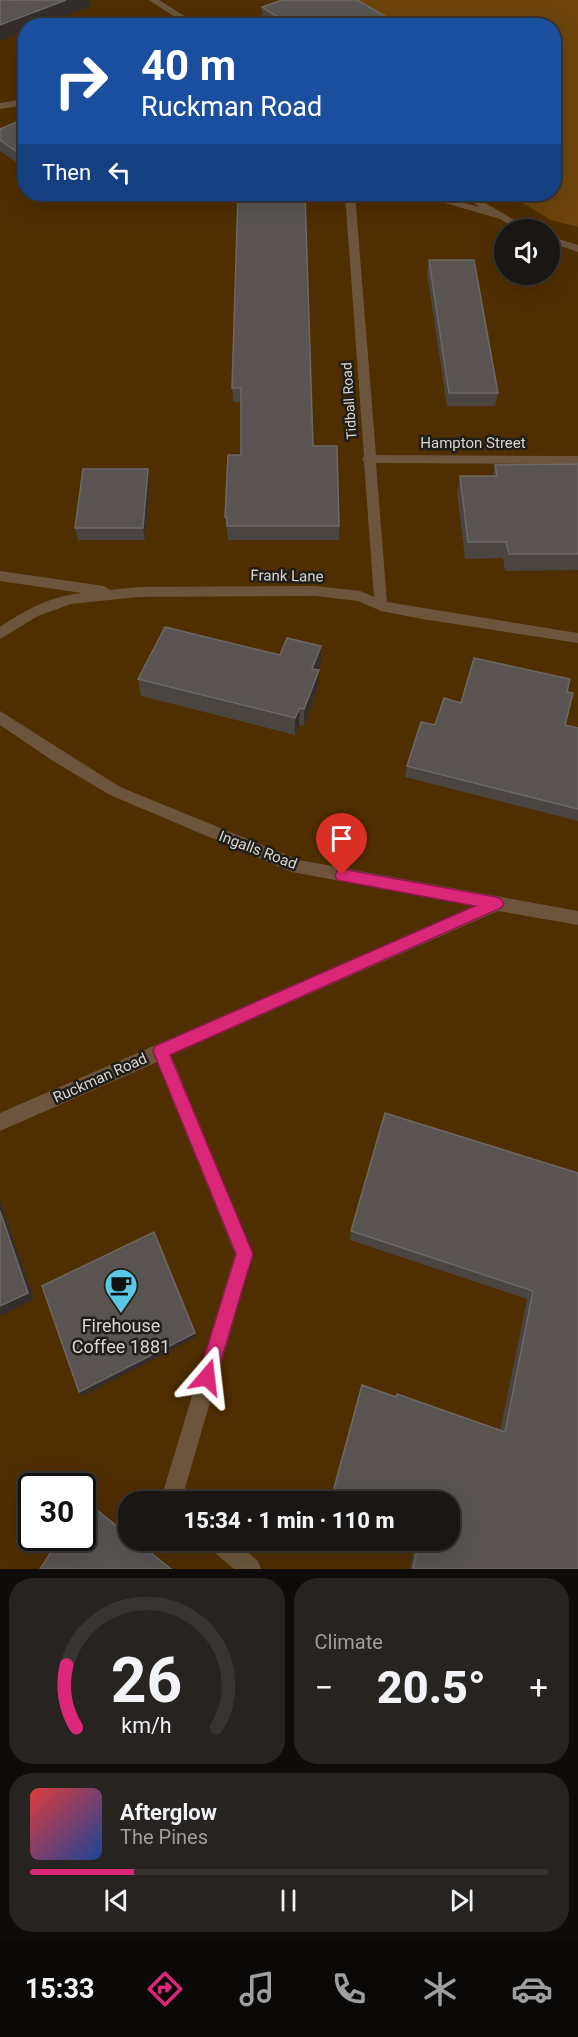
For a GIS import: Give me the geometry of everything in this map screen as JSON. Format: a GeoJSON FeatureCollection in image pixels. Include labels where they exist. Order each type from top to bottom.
{"type":"FeatureCollection","features":[{"type":"Feature","properties":{"kind":"street"},"geometry":{"type":"LineString","coordinates":[[153,0],[183,18]]}},
{"type":"Feature","properties":{"kind":"street","name":"Tidball Road"},"geometry":{"type":"LineString","coordinates":[[350,201],[368,459],[381,606]]}},
{"type":"Feature","properties":{"kind":"street"},"geometry":{"type":"LineString","coordinates":[[445,201],[500,216]]}},
{"type":"Feature","properties":{"kind":"street"},"geometry":{"type":"LineString","coordinates":[[475,201],[506,219]]}},
{"type":"Feature","properties":{"kind":"street"},"geometry":{"type":"LineString","coordinates":[[560,243],[578,249]]}},
{"type":"Feature","properties":{"kind":"street","name":"Hampton Street"},"geometry":{"type":"LineString","coordinates":[[368,459],[578,460]]}},
{"type":"Feature","properties":{"kind":"street"},"geometry":{"type":"LineString","coordinates":[[0,576],[118,593]]}},
{"type":"Feature","properties":{"kind":"street","name":"Frank Lane"},"geometry":{"type":"LineString","coordinates":[[0,634],[33,612],[70,599],[118,593],[316,591],[360,596],[381,606],[578,638]]}},
{"type":"Feature","properties":{"kind":"street","name":"Ingalls Road"},"geometry":{"type":"LineString","coordinates":[[0,717],[58,757],[115,791],[298,867],[578,918]]}},
{"type":"Feature","properties":{"kind":"street","name":"Ruckman Road"},"geometry":{"type":"LineString","coordinates":[[0,1122],[496,904]]}},
{"type":"Feature","properties":{"kind":"street"},"geometry":{"type":"LineString","coordinates":[[161,1051],[244,1254],[173,1491]]}},
{"type":"Feature","properties":{"kind":"street"},"geometry":{"type":"LineString","coordinates":[[229,1551],[250,1569]]}},
{"type":"Feature","properties":{"kind":"shaded area"},"geometry":{"type":"Polygon","coordinates":[[[0,0],[331,0],[362,18],[18,18],[18,201],[561,201],[561,174],[578,126],[578,1569],[0,1569],[0,0]]]}},
{"type":"Feature","properties":{"kind":"shaded area"},"geometry":{"type":"Polygon","coordinates":[[[331,0],[578,0],[578,227],[560,222],[560,219],[549,219],[519,201],[561,201],[561,18],[362,18],[331,0]]]}},
{"type":"Feature","properties":{"kind":"building"},"geometry":{"type":"Polygon","coordinates":[[[0,0],[66,0],[18,18],[0,25],[0,0]]]}},
{"type":"Feature","properties":{"kind":"building"},"geometry":{"type":"Polygon","coordinates":[[[282,0],[357,0],[388,18],[279,18],[262,7],[282,0]]]}},
{"type":"Feature","properties":{"kind":"building"},"geometry":{"type":"Polygon","coordinates":[[[18,121],[18,152],[0,140],[0,129],[18,121]]]}},
{"type":"Feature","properties":{"kind":"building"},"geometry":{"type":"Polygon","coordinates":[[[238,201],[305,201],[313,446],[337,446],[339,526],[227,526],[225,517],[228,455],[241,455],[241,388],[232,388],[238,201]]]}},
{"type":"Feature","properties":{"kind":"building"},"geometry":{"type":"Polygon","coordinates":[[[429,260],[474,260],[498,393],[449,393],[429,260]]]}},
{"type":"Feature","properties":{"kind":"building"},"geometry":{"type":"Polygon","coordinates":[[[578,464],[578,554],[509,554],[506,542],[468,542],[460,476],[497,476],[495,465],[578,464]]]}},
{"type":"Feature","properties":{"kind":"building"},"geometry":{"type":"Polygon","coordinates":[[[83,469],[148,469],[143,528],[75,528],[83,469]]]}},
{"type":"Feature","properties":{"kind":"building"},"geometry":{"type":"Polygon","coordinates":[[[165,627],[280,655],[287,638],[321,646],[312,669],[319,670],[304,709],[300,708],[295,718],[138,679],[165,627]]]}},
{"type":"Feature","properties":{"kind":"building"},"geometry":{"type":"Polygon","coordinates":[[[474,658],[570,679],[567,692],[573,693],[565,725],[578,728],[578,809],[407,766],[421,722],[435,725],[444,698],[461,703],[474,658]]]}},
{"type":"Feature","properties":{"kind":"building"},"geometry":{"type":"Polygon","coordinates":[[[385,1113],[578,1173],[578,1569],[413,1569],[417,1551],[460,1551],[460,1491],[333,1491],[362,1385],[396,1397],[397,1394],[505,1432],[533,1291],[351,1231],[385,1113]]]}},
{"type":"Feature","properties":{"kind":"building"},"geometry":{"type":"Polygon","coordinates":[[[0,1211],[28,1293],[0,1306],[0,1211]]]}},
{"type":"Feature","properties":{"kind":"building","name":"Firehouse Coffee 1881"},"geometry":{"type":"Polygon","coordinates":[[[154,1232],[195,1333],[79,1392],[42,1286],[154,1232]]]}},
{"type":"Feature","properties":{"kind":"building"},"geometry":{"type":"Polygon","coordinates":[[[96,1509],[118,1527],[118,1551],[149,1551],[171,1569],[40,1569],[52,1551],[96,1551],[96,1509]]]}},
{"type":"Feature","properties":{"kind":"place","name":"Firehouse Coffee 1881"},"geometry":{"type":"Point","coordinates":[121,1314]}},
{"type":"Feature","properties":{"kind":"route"},"geometry":{"type":"LineString","coordinates":[[207,1377],[244,1254],[161,1051],[496,904],[342,875]]}}]}
